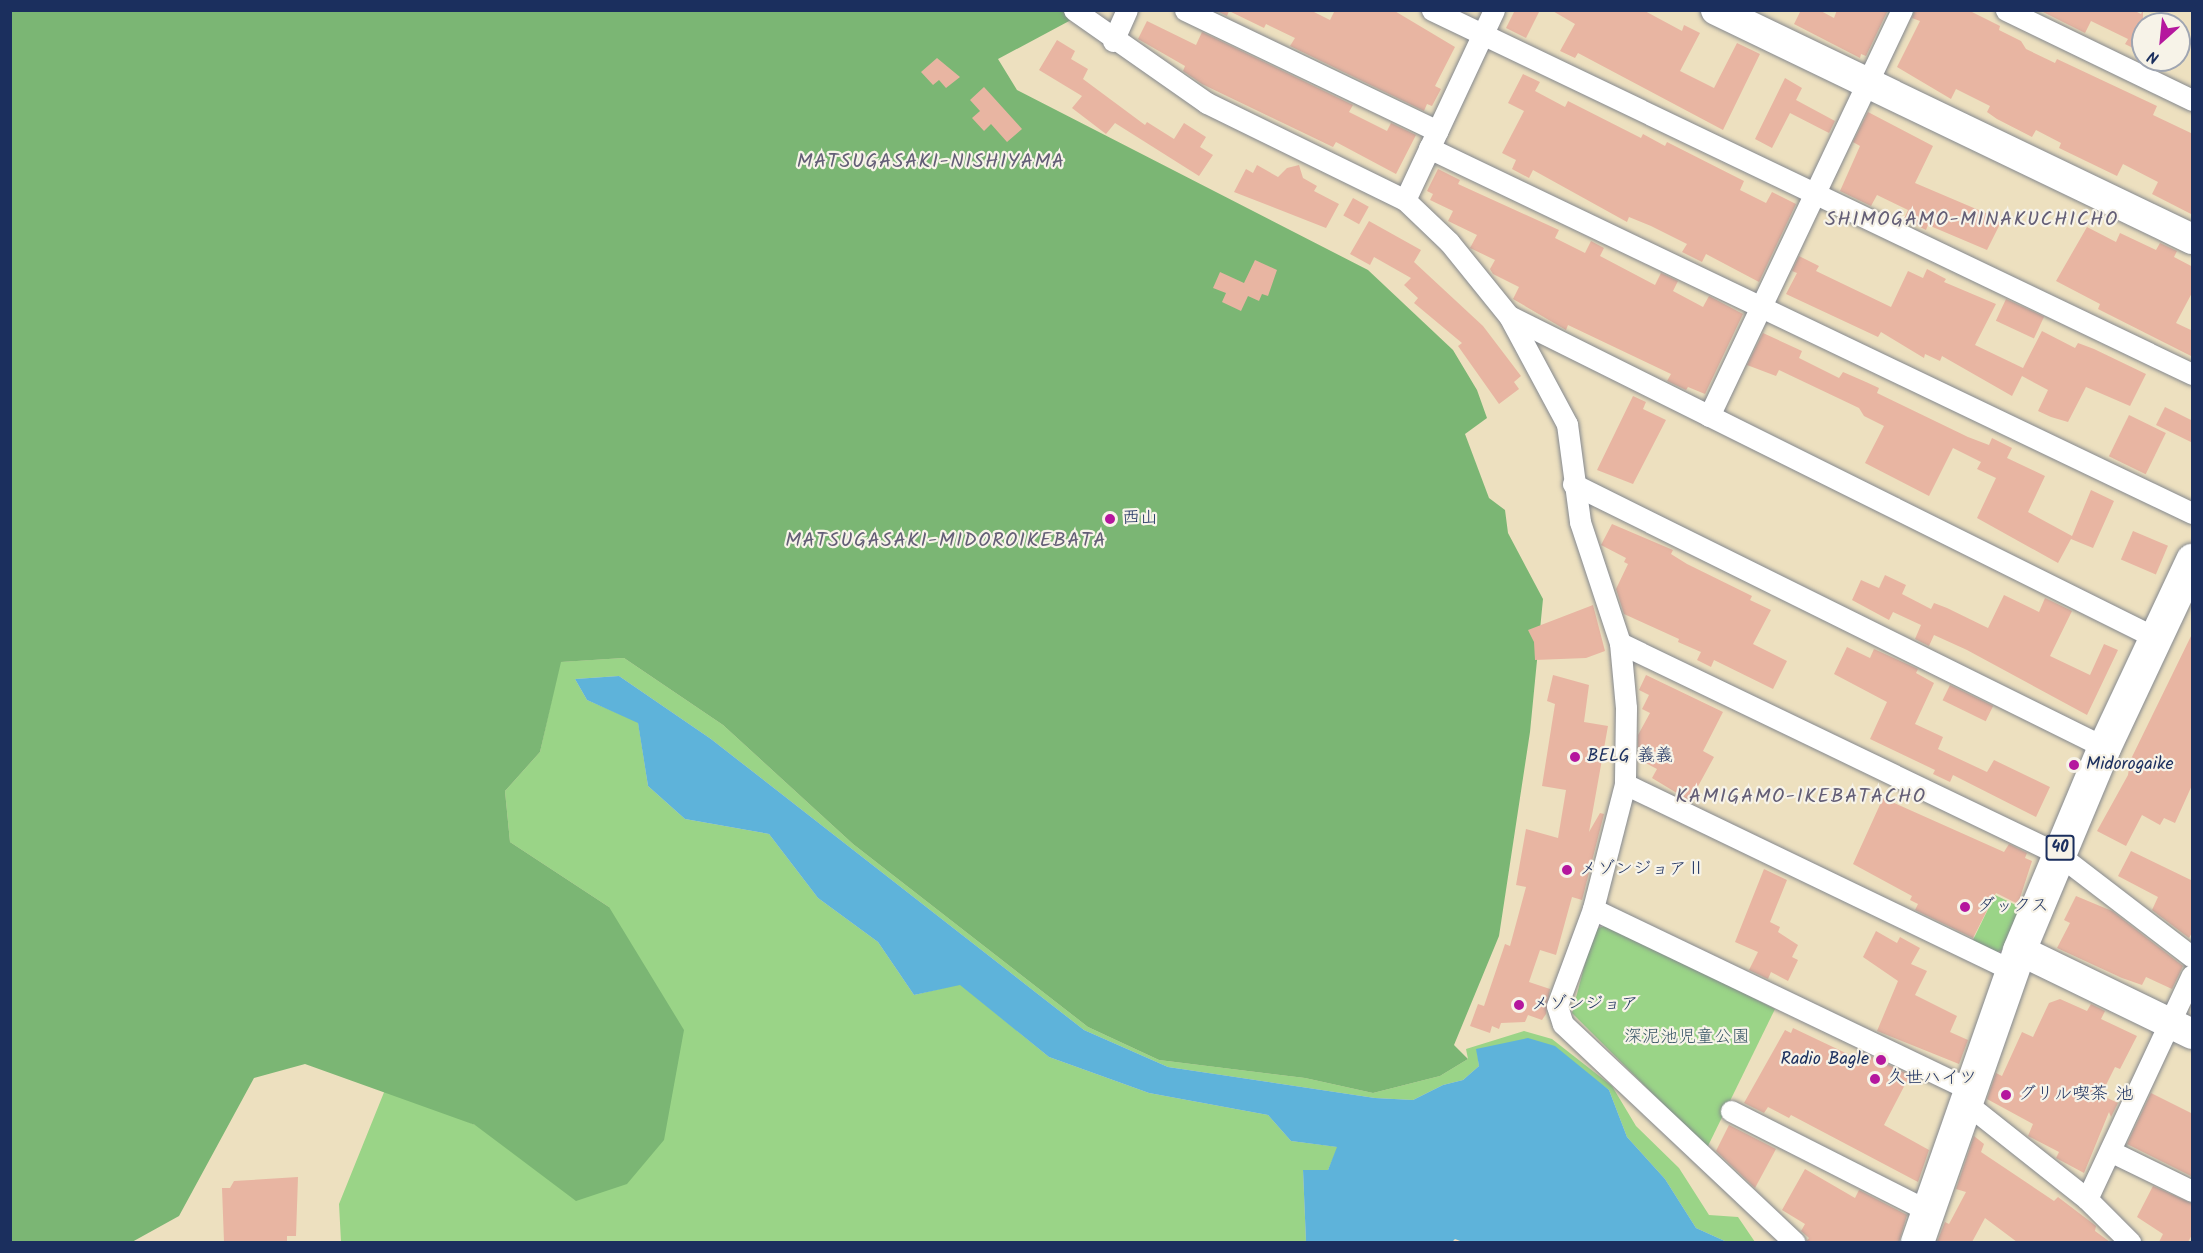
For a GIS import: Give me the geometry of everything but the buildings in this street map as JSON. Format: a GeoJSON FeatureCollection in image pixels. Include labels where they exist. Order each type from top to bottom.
{"type":"FeatureCollection","features":[{"type":"Feature","properties":{"kind":"main road","name":"40"},"geometry":{"type":"LineString","coordinates":[[1917,1242],[2015,960],[2104,747],[2193,560]]}},
{"type":"Feature","properties":{"kind":"street"},"geometry":{"type":"LineString","coordinates":[[1074,10],[1113,41],[1207,103],[1405,200],[1449,242],[1509,316],[1567,424],[1573,484],[1580,522],[1620,643],[1626,708],[1624,784],[1593,909],[1557,1006],[1563,1024],[1794,1242]]}},
{"type":"Feature","properties":{"kind":"street"},"geometry":{"type":"LineString","coordinates":[[1113,41],[1127,10]]}},
{"type":"Feature","properties":{"kind":"street"},"geometry":{"type":"LineString","coordinates":[[1185,10],[1763,309],[2193,513]]}},
{"type":"Feature","properties":{"kind":"street"},"geometry":{"type":"LineString","coordinates":[[1432,10],[2193,374]]}},
{"type":"Feature","properties":{"kind":"street"},"geometry":{"type":"LineString","coordinates":[[1405,200],[1494,10]]}},
{"type":"Feature","properties":{"kind":"street"},"geometry":{"type":"LineString","coordinates":[[1716,10],[2193,238]]}},
{"type":"Feature","properties":{"kind":"street"},"geometry":{"type":"LineString","coordinates":[[1709,416],[1763,309],[1902,10]]}},
{"type":"Feature","properties":{"kind":"street"},"geometry":{"type":"LineString","coordinates":[[2006,10],[2193,100]]}},
{"type":"Feature","properties":{"kind":"street"},"geometry":{"type":"LineString","coordinates":[[1509,316],[2156,638]]}},
{"type":"Feature","properties":{"kind":"street"},"geometry":{"type":"LineString","coordinates":[[1573,484],[2104,747]]}},
{"type":"Feature","properties":{"kind":"street"},"geometry":{"type":"LineString","coordinates":[[1620,643],[2058,854],[2193,957]]}},
{"type":"Feature","properties":{"kind":"street"},"geometry":{"type":"LineString","coordinates":[[1624,784],[2015,960],[2181,1029]]}},
{"type":"Feature","properties":{"kind":"street"},"geometry":{"type":"LineString","coordinates":[[1593,909],[1968,1096],[2087,1199],[2130,1242]]}},
{"type":"Feature","properties":{"kind":"street"},"geometry":{"type":"LineString","coordinates":[[2087,1199],[2110,1151],[2181,1029],[2193,975]]}},
{"type":"Feature","properties":{"kind":"street"},"geometry":{"type":"LineString","coordinates":[[1731,1111],[1928,1211]]}},
{"type":"Feature","properties":{"kind":"street"},"geometry":{"type":"LineString","coordinates":[[2110,1151],[2193,1191]]}},
{"type":"Feature","properties":{"kind":"green space"},"geometry":{"type":"Polygon","coordinates":[[[10,11],[1063,11],[1071,20],[998,59],[1017,90],[1368,270],[1453,350],[1477,390],[1487,418],[1465,434],[1489,498],[1505,510],[1508,533],[1543,599],[1530,732],[1499,936],[1454,1045],[1468,1059],[1440,1076],[1373,1093],[1305,1078],[1159,1060],[1088,1027],[853,844],[723,725],[624,658],[561,662],[540,752],[505,791],[510,842],[609,907],[684,1030],[664,1140],[627,1184],[576,1201],[475,1125],[305,1064],[254,1078],[179,1216],[132,1242],[11,1242],[10,11]]]}},
{"type":"Feature","properties":{"kind":"green space"},"geometry":{"type":"Polygon","coordinates":[[[624,658],[723,725],[853,844],[1088,1027],[1159,1060],[1305,1078],[1373,1093],[1440,1076],[1468,1059],[1466,1049],[1524,1031],[1552,1039],[1612,1086],[1636,1126],[1679,1168],[1709,1215],[1738,1217],[1755,1242],[1727,1242],[1696,1228],[1665,1179],[1627,1137],[1609,1090],[1584,1072],[1477,1050],[1479,1066],[1463,1080],[1443,1085],[1413,1100],[1375,1098],[1168,1067],[1084,1030],[711,739],[619,676],[575,679],[587,700],[638,722],[648,786],[685,819],[769,834],[818,898],[878,942],[914,995],[960,984],[1049,1057],[1149,1093],[1268,1115],[1291,1141],[1338,1147],[1328,1170],[1303,1170],[1306,1242],[341,1242],[339,1204],[391,1075],[445,1111],[475,1125],[609,907],[510,842],[505,791],[540,752],[560,662],[624,658]]]}},
{"type":"Feature","properties":{"kind":"green space"},"geometry":{"type":"Polygon","coordinates":[[[1995,895],[2020,907],[2005,949],[1992,954],[1971,944],[1995,895]]]}},
{"type":"Feature","properties":{"kind":"green space","name":"深泥池児童公園"},"geometry":{"type":"Polygon","coordinates":[[[1609,925],[1775,1009],[1707,1148],[1572,1013],[1594,929],[1609,925]]]}},
{"type":"Feature","properties":{"kind":"water"},"geometry":{"type":"Polygon","coordinates":[[[619,676],[711,739],[1084,1030],[1168,1067],[1375,1098],[1413,1100],[1443,1085],[1463,1080],[1479,1066],[1476,1049],[1528,1038],[1555,1046],[1609,1090],[1627,1137],[1665,1179],[1696,1228],[1727,1242],[1463,1242],[1455,1239],[1452,1242],[1306,1242],[1303,1170],[1328,1170],[1337,1147],[1291,1141],[1268,1115],[1149,1093],[1049,1057],[960,985],[914,995],[878,942],[818,898],[769,834],[685,819],[648,786],[638,723],[587,700],[575,679],[619,676]]]}},
{"type":"Feature","properties":{"kind":"place","name":"西山"},"geometry":{"type":"Point","coordinates":[1110,519]}},
{"type":"Feature","properties":{"kind":"place","name":"BELG 義義"},"geometry":{"type":"Point","coordinates":[1575,757]}},
{"type":"Feature","properties":{"kind":"place","name":"Midorogaike"},"geometry":{"type":"Point","coordinates":[2074,765]}},
{"type":"Feature","properties":{"kind":"place","name":"メゾンジョアⅡ"},"geometry":{"type":"Point","coordinates":[1567,870]}},
{"type":"Feature","properties":{"kind":"place","name":"ダックス"},"geometry":{"type":"Point","coordinates":[1965,907]}},
{"type":"Feature","properties":{"kind":"place","name":"メゾンジョア"},"geometry":{"type":"Point","coordinates":[1519,1005]}},
{"type":"Feature","properties":{"kind":"place","name":"Radio Bagle"},"geometry":{"type":"Point","coordinates":[1881,1060]}},
{"type":"Feature","properties":{"kind":"place","name":"久世ハイツ"},"geometry":{"type":"Point","coordinates":[1875,1079]}},
{"type":"Feature","properties":{"kind":"place","name":"グリル喫茶 池"},"geometry":{"type":"Point","coordinates":[2006,1095]}},
{"type":"Feature","properties":{"kind":"district","name":"MATSUGASAKI-NISHIYAMA"},"geometry":{"type":"Point","coordinates":[931,162]}},
{"type":"Feature","properties":{"kind":"district","name":"SHIMOGAMO-MINAKUCHICHO"},"geometry":{"type":"Point","coordinates":[1972,220]}},
{"type":"Feature","properties":{"kind":"district","name":"MATSUGASAKI-MIDOROIKEBATA"},"geometry":{"type":"Point","coordinates":[946,541]}},
{"type":"Feature","properties":{"kind":"district","name":"KAMIGAMO-IKEBATACHO"},"geometry":{"type":"Point","coordinates":[1801,797]}}]}
